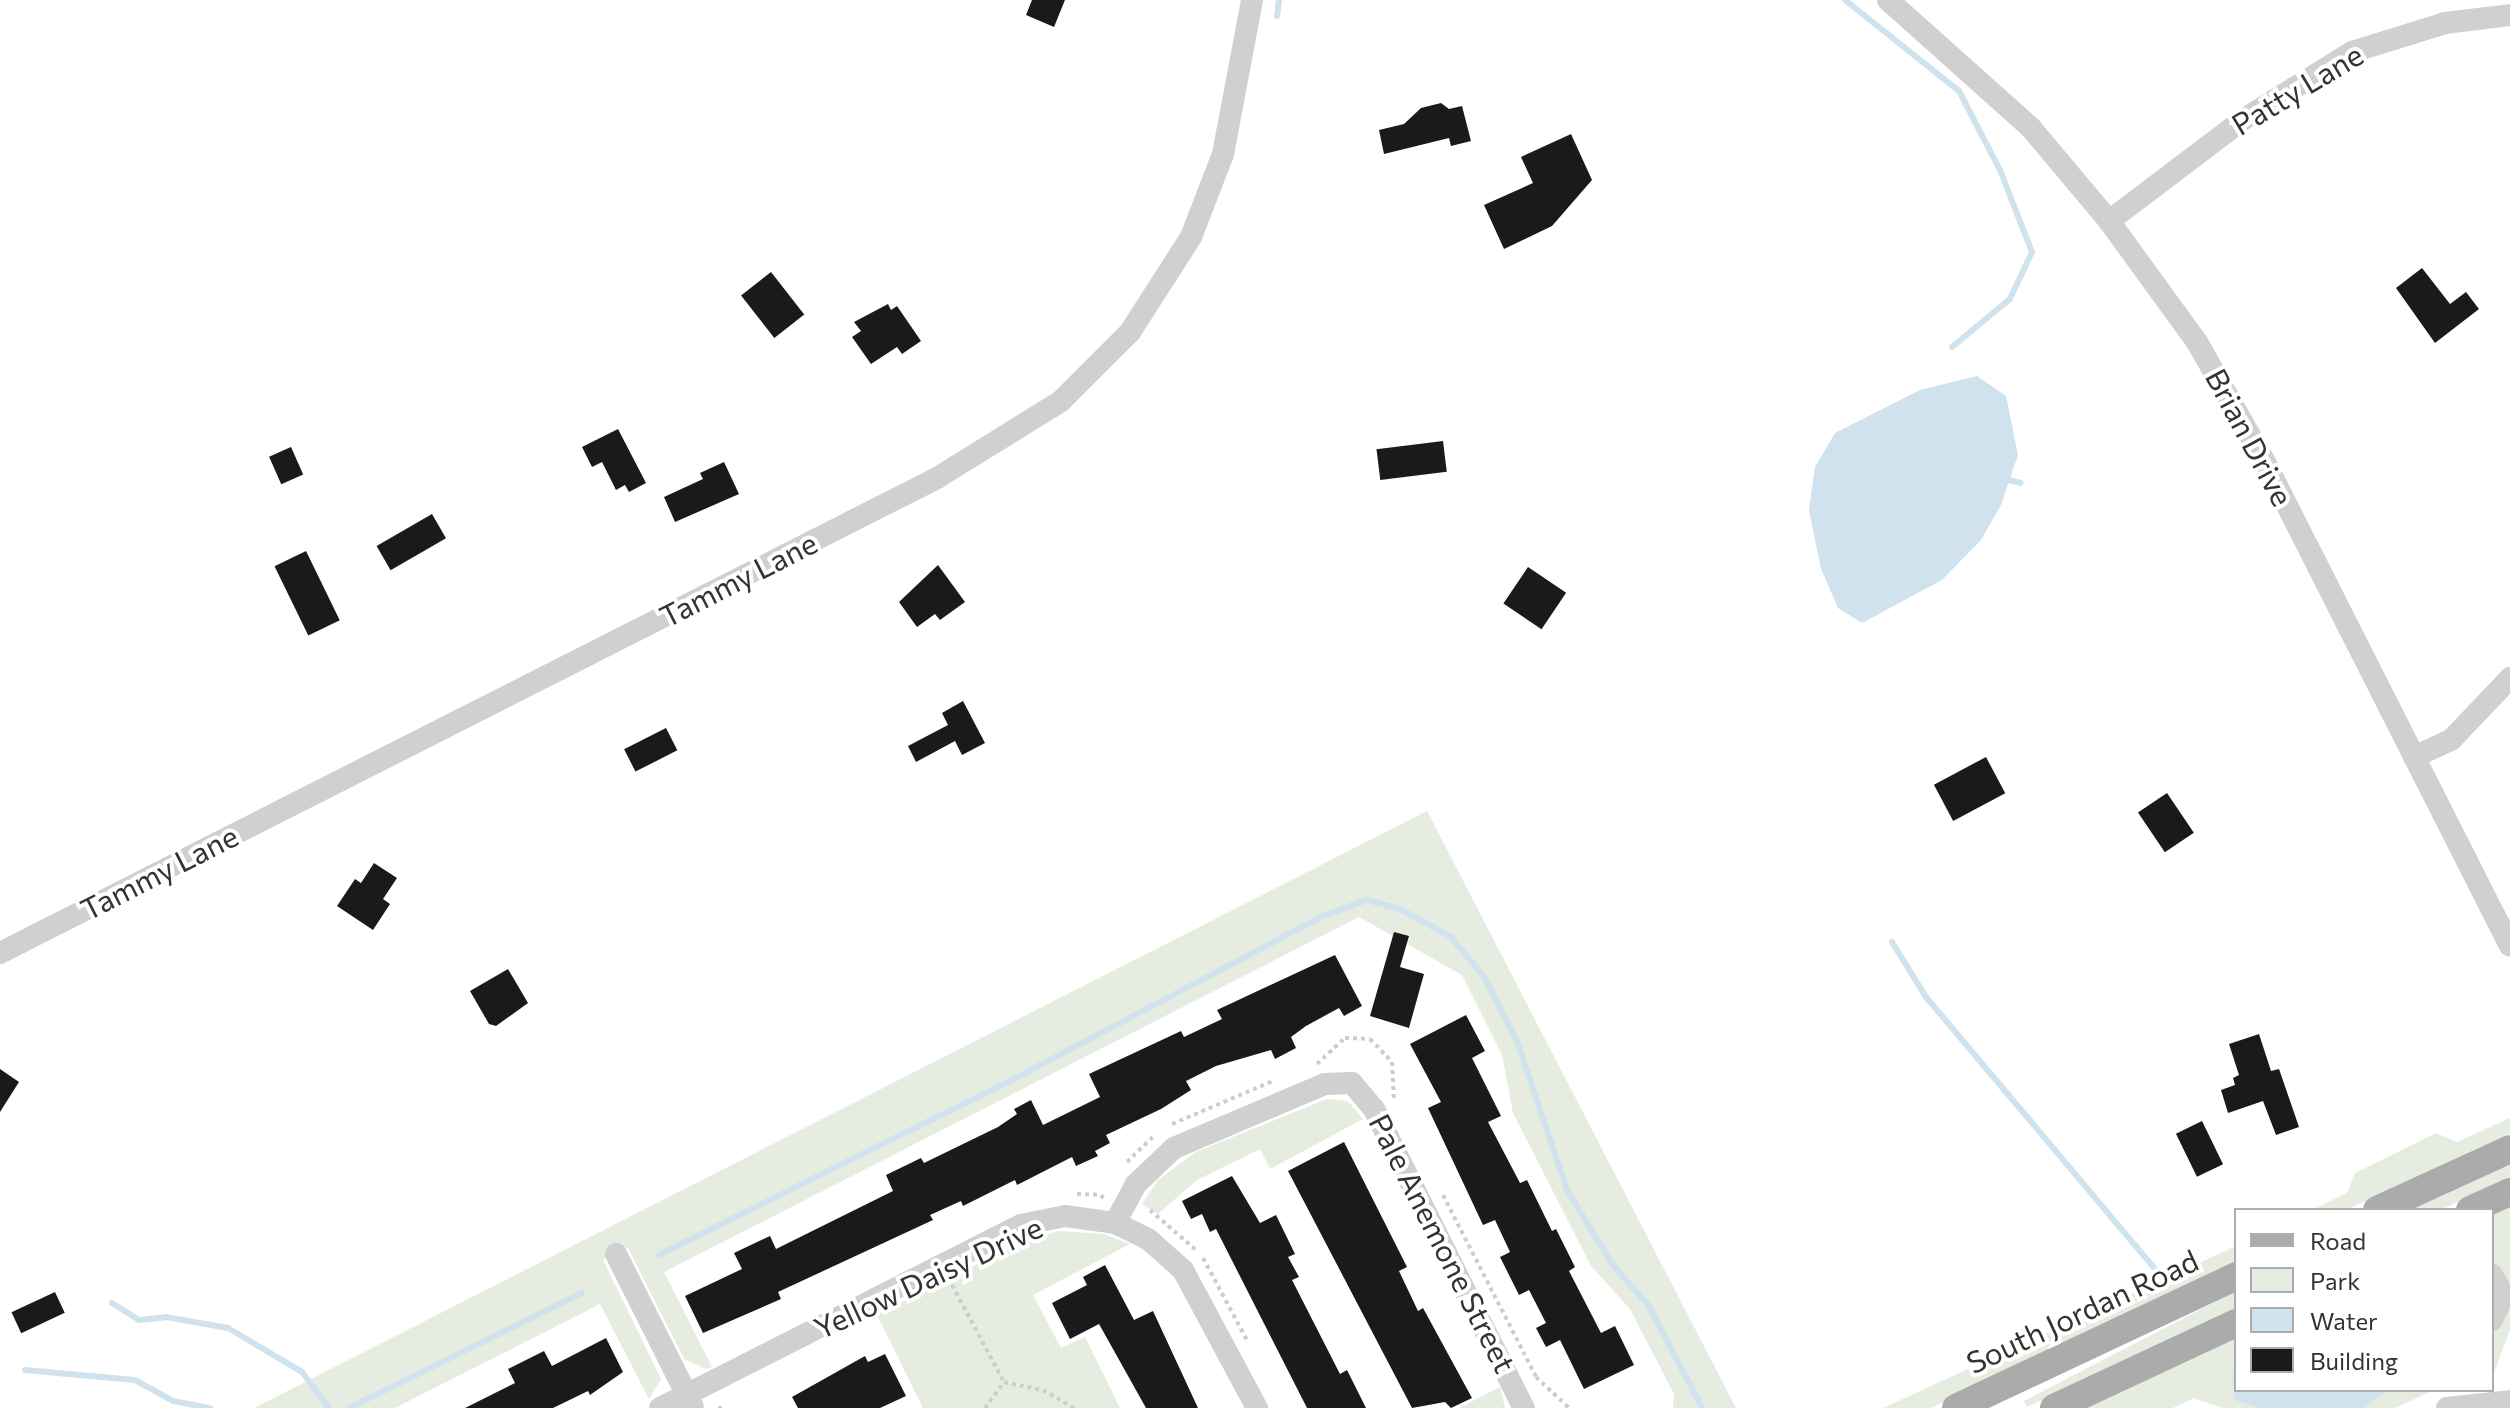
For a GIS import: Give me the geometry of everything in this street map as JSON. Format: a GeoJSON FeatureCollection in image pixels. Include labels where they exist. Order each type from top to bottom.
{"type":"FeatureCollection","features":[{"type":"Feature","properties":{"kind":"main road"},"geometry":{"type":"LineString","coordinates":[[2381,1208],[2510,1149]]}},
{"type":"Feature","properties":{"kind":"main road"},"geometry":{"type":"LineString","coordinates":[[2474,1208],[2510,1192]]}},
{"type":"Feature","properties":{"kind":"main road","name":"South Jordan Road"},"geometry":{"type":"LineString","coordinates":[[1956,1408],[2234,1277]]}},
{"type":"Feature","properties":{"kind":"main road"},"geometry":{"type":"LineString","coordinates":[[2054,1408],[2234,1324]]}},
{"type":"Feature","properties":{"kind":"street","name":"Tammy Lane"},"geometry":{"type":"LineString","coordinates":[[0,953],[937,478],[1061,401],[1138,322],[1191,237],[1221,162],[1252,0]]}},
{"type":"Feature","properties":{"kind":"street","name":"Brian Drive"},"geometry":{"type":"LineString","coordinates":[[1888,0],[2024,120],[2109,221],[2217,373],[2508,936]]}},
{"type":"Feature","properties":{"kind":"street","name":"Patty Lane"},"geometry":{"type":"LineString","coordinates":[[2109,221],[2244,119],[2352,52],[2445,23],[2510,15]]}},
{"type":"Feature","properties":{"kind":"street"},"geometry":{"type":"LineString","coordinates":[[2414,757],[2451,740],[2507,683]]}},
{"type":"Feature","properties":{"kind":"street","name":"Pale Anemone Street"},"geometry":{"type":"LineString","coordinates":[[1115,1223],[1136,1184],[1186,1141],[1325,1084],[1356,1076],[1524,1408]]}},
{"type":"Feature","properties":{"kind":"street","name":"Yellow Daisy Drive"},"geometry":{"type":"LineString","coordinates":[[660,1408],[690,1401],[1021,1225],[1065,1216],[1115,1223],[1148,1239],[1183,1270],[1257,1408]]}},
{"type":"Feature","properties":{"kind":"street"},"geometry":{"type":"LineString","coordinates":[[616,1254],[690,1401]]}},
{"type":"Feature","properties":{"kind":"street"},"geometry":{"type":"LineString","coordinates":[[2494,1278],[2504,1295],[2494,1316]]}},
{"type":"Feature","properties":{"kind":"street"},"geometry":{"type":"LineString","coordinates":[[2452,1401],[2510,1401]]}},
{"type":"Feature","properties":{"kind":"path"},"geometry":{"type":"LineString","coordinates":[[1305,1069],[1319,1063],[1345,1038],[1370,1039],[1392,1062],[1391,1089],[1399,1109]]}},
{"type":"Feature","properties":{"kind":"path"},"geometry":{"type":"LineString","coordinates":[[1168,1126],[1277,1079]]}},
{"type":"Feature","properties":{"kind":"path"},"geometry":{"type":"LineString","coordinates":[[1120,1169],[1158,1133]]}},
{"type":"Feature","properties":{"kind":"path"},"geometry":{"type":"LineString","coordinates":[[1101,1195],[1107,1190]]}},
{"type":"Feature","properties":{"kind":"path"},"geometry":{"type":"LineString","coordinates":[[1443,1193],[1536,1377],[1569,1408]]}},
{"type":"Feature","properties":{"kind":"path"},"geometry":{"type":"LineString","coordinates":[[1144,1212],[1150,1210],[1153,1200]]}},
{"type":"Feature","properties":{"kind":"path"},"geometry":{"type":"LineString","coordinates":[[952,1285],[1004,1382]]}},
{"type":"Feature","properties":{"kind":"path"},"geometry":{"type":"LineString","coordinates":[[985,1408],[1004,1382]]}},
{"type":"Feature","properties":{"kind":"path"},"geometry":{"type":"LineString","coordinates":[[1004,1382],[1043,1390],[1074,1408]]}},
{"type":"Feature","properties":{"kind":"green space"},"geometry":{"type":"Polygon","coordinates":[[[1427,811],[1736,1408],[1673,1408],[1674,1394],[1630,1309],[1591,1266],[1513,1113],[1502,1055],[1462,975],[1359,917],[664,1272],[712,1367],[706,1369],[684,1359],[628,1248],[603,1260],[661,1379],[649,1399],[600,1304],[395,1408],[254,1408],[1427,811]]]}},
{"type":"Feature","properties":{"kind":"green space"},"geometry":{"type":"Polygon","coordinates":[[[1327,1099],[1348,1101],[1363,1119],[1270,1169],[1260,1149],[1197,1180],[1158,1214],[1142,1204],[1158,1180],[1196,1152],[1327,1099]]]}},
{"type":"Feature","properties":{"kind":"green space"},"geometry":{"type":"Polygon","coordinates":[[[2510,1118],[2510,1134],[2350,1208],[2316,1208],[2347,1193],[2355,1173],[2436,1133],[2457,1142],[2510,1118]]]}},
{"type":"Feature","properties":{"kind":"green space"},"geometry":{"type":"Polygon","coordinates":[[[2510,1162],[2510,1178],[2444,1208],[2411,1208],[2510,1162]]]}},
{"type":"Feature","properties":{"kind":"green space"},"geometry":{"type":"Polygon","coordinates":[[[2510,1206],[2510,1330],[2494,1373],[2494,1213],[2510,1206]]]}},
{"type":"Feature","properties":{"kind":"green space"},"geometry":{"type":"Polygon","coordinates":[[[1058,1231],[1104,1234],[1130,1244],[1033,1295],[1061,1348],[1085,1337],[1120,1408],[923,1408],[877,1315],[1014,1245],[1058,1231]]]}},
{"type":"Feature","properties":{"kind":"green space"},"geometry":{"type":"Polygon","coordinates":[[[2234,1247],[2234,1264],[1931,1408],[1883,1408],[2234,1247]]]}},
{"type":"Feature","properties":{"kind":"green space"},"geometry":{"type":"Polygon","coordinates":[[[2234,1292],[2234,1311],[2027,1407],[2024,1401],[2234,1292]]]}},
{"type":"Feature","properties":{"kind":"green space"},"geometry":{"type":"Polygon","coordinates":[[[2234,1340],[2234,1392],[2430,1392],[2395,1408],[2222,1408],[2194,1398],[2173,1408],[2086,1408],[2234,1340]]]}},
{"type":"Feature","properties":{"kind":"green space"},"geometry":{"type":"Polygon","coordinates":[[[1500,1387],[1505,1408],[1459,1408],[1500,1387]]]}},
{"type":"Feature","properties":{"kind":"water"},"geometry":{"type":"Polygon","coordinates":[[[1977,376],[2006,396],[2018,455],[2001,505],[1981,540],[1942,580],[1862,623],[1838,608],[1821,569],[1809,510],[1815,467],[1835,433],[1920,390],[1977,376]]]}},
{"type":"Feature","properties":{"kind":"water"},"geometry":{"type":"Polygon","coordinates":[[[2234,1392],[2384,1392],[2363,1408],[2259,1408],[2235,1400],[2234,1392]]]}},
{"type":"Feature","properties":{"kind":"building"},"geometry":{"type":"Polygon","coordinates":[[[1032,0],[1065,0],[1054,27],[1026,15],[1032,0]]]}},
{"type":"Feature","properties":{"kind":"building"},"geometry":{"type":"Polygon","coordinates":[[[1441,103],[1449,109],[1462,106],[1471,141],[1451,146],[1449,138],[1384,154],[1379,130],[1404,124],[1421,108],[1441,103]]]}},
{"type":"Feature","properties":{"kind":"building"},"geometry":{"type":"Polygon","coordinates":[[[1571,134],[1592,180],[1552,226],[1504,249],[1484,205],[1533,183],[1521,157],[1571,134]]]}},
{"type":"Feature","properties":{"kind":"building"},"geometry":{"type":"Polygon","coordinates":[[[2422,268],[2450,304],[2466,292],[2479,309],[2435,343],[2396,288],[2422,268]]]}},
{"type":"Feature","properties":{"kind":"building"},"geometry":{"type":"Polygon","coordinates":[[[771,272],[804,315],[774,338],[741,295],[771,272]]]}},
{"type":"Feature","properties":{"kind":"building"},"geometry":{"type":"Polygon","coordinates":[[[888,304],[891,310],[897,306],[921,341],[902,354],[897,347],[871,364],[852,337],[861,331],[854,322],[888,304]]]}},
{"type":"Feature","properties":{"kind":"building"},"geometry":{"type":"Polygon","coordinates":[[[618,429],[646,483],[629,492],[625,485],[616,490],[602,462],[592,467],[582,447],[618,429]]]}},
{"type":"Feature","properties":{"kind":"building"},"geometry":{"type":"Polygon","coordinates":[[[1443,441],[1447,472],[1380,480],[1376,449],[1443,441]]]}},
{"type":"Feature","properties":{"kind":"building"},"geometry":{"type":"Polygon","coordinates":[[[291,447],[303,474],[281,484],[269,457],[291,447]]]}},
{"type":"Feature","properties":{"kind":"building"},"geometry":{"type":"Polygon","coordinates":[[[724,462],[739,494],[675,522],[664,497],[703,479],[700,473],[724,462]]]}},
{"type":"Feature","properties":{"kind":"building"},"geometry":{"type":"Polygon","coordinates":[[[432,514],[446,538],[391,570],[377,546],[432,514]]]}},
{"type":"Feature","properties":{"kind":"building"},"geometry":{"type":"Polygon","coordinates":[[[306,551],[340,620],[308,636],[275,566],[306,551]]]}},
{"type":"Feature","properties":{"kind":"building"},"geometry":{"type":"Polygon","coordinates":[[[938,565],[965,602],[940,620],[935,614],[917,627],[899,602],[938,565]]]}},
{"type":"Feature","properties":{"kind":"building"},"geometry":{"type":"Polygon","coordinates":[[[1528,567],[1566,593],[1542,629],[1503,603],[1528,567]]]}},
{"type":"Feature","properties":{"kind":"building"},"geometry":{"type":"Polygon","coordinates":[[[963,701],[985,743],[962,755],[955,741],[916,762],[908,746],[948,725],[942,713],[963,701]]]}},
{"type":"Feature","properties":{"kind":"building"},"geometry":{"type":"Polygon","coordinates":[[[666,728],[677,750],[635,772],[624,749],[666,728]]]}},
{"type":"Feature","properties":{"kind":"building"},"geometry":{"type":"Polygon","coordinates":[[[1986,757],[2005,793],[1953,821],[1934,785],[1986,757]]]}},
{"type":"Feature","properties":{"kind":"building"},"geometry":{"type":"Polygon","coordinates":[[[2167,793],[2194,833],[2165,852],[2138,813],[2167,793]]]}},
{"type":"Feature","properties":{"kind":"building"},"geometry":{"type":"Polygon","coordinates":[[[374,863],[397,878],[383,899],[390,904],[373,930],[337,906],[355,879],[361,883],[374,863]]]}},
{"type":"Feature","properties":{"kind":"building"},"geometry":{"type":"Polygon","coordinates":[[[1394,932],[1409,936],[1400,967],[1424,974],[1409,1028],[1370,1016],[1394,932]]]}},
{"type":"Feature","properties":{"kind":"building"},"geometry":{"type":"Polygon","coordinates":[[[1335,955],[1362,1006],[1344,1016],[1339,1008],[1306,1026],[1291,1037],[1296,1048],[1275,1059],[1271,1050],[1216,1066],[1186,1081],[1191,1090],[1161,1109],[1106,1135],[1110,1143],[1095,1151],[1098,1156],[1076,1166],[1072,1157],[1017,1185],[1015,1180],[963,1206],[961,1201],[930,1215],[933,1220],[778,1292],[781,1299],[703,1333],[685,1296],[742,1269],[734,1253],[770,1236],[776,1249],[893,1191],[886,1175],[921,1158],[924,1163],[998,1127],[1017,1114],[1014,1109],[1031,1100],[1043,1125],[1100,1097],[1089,1074],[1181,1031],[1184,1037],[1222,1019],[1217,1010],[1335,955]]]}},
{"type":"Feature","properties":{"kind":"building"},"geometry":{"type":"Polygon","coordinates":[[[508,969],[528,1003],[496,1026],[489,1024],[470,991],[508,969]]]}},
{"type":"Feature","properties":{"kind":"building"},"geometry":{"type":"Polygon","coordinates":[[[1466,1015],[1485,1051],[1472,1058],[1501,1116],[1488,1122],[1520,1183],[1527,1180],[1552,1231],[1556,1229],[1575,1267],[1569,1271],[1601,1333],[1615,1326],[1634,1365],[1584,1389],[1560,1340],[1546,1347],[1536,1328],[1546,1323],[1529,1290],[1519,1295],[1500,1257],[1510,1252],[1495,1220],[1483,1225],[1428,1108],[1441,1102],[1410,1044],[1466,1015]]]}},
{"type":"Feature","properties":{"kind":"building"},"geometry":{"type":"Polygon","coordinates":[[[2259,1034],[2271,1071],[2279,1069],[2299,1127],[2276,1135],[2263,1101],[2228,1113],[2221,1090],[2235,1085],[2233,1078],[2239,1075],[2229,1044],[2259,1034]]]}},
{"type":"Feature","properties":{"kind":"building"},"geometry":{"type":"Polygon","coordinates":[[[0,1069],[19,1082],[0,1112],[0,1069]]]}},
{"type":"Feature","properties":{"kind":"building"},"geometry":{"type":"Polygon","coordinates":[[[2202,1121],[2223,1164],[2197,1177],[2176,1134],[2202,1121]]]}},
{"type":"Feature","properties":{"kind":"building"},"geometry":{"type":"Polygon","coordinates":[[[1344,1142],[1407,1267],[1399,1271],[1418,1311],[1423,1308],[1472,1398],[1451,1408],[1445,1402],[1412,1408],[1288,1171],[1344,1142]]]}},
{"type":"Feature","properties":{"kind":"building"},"geometry":{"type":"Polygon","coordinates":[[[1232,1176],[1260,1223],[1276,1215],[1295,1254],[1288,1257],[1299,1277],[1292,1280],[1340,1374],[1347,1370],[1366,1408],[1307,1408],[1216,1229],[1210,1232],[1202,1214],[1191,1219],[1182,1201],[1232,1176]]]}},
{"type":"Feature","properties":{"kind":"building"},"geometry":{"type":"Polygon","coordinates":[[[1105,1265],[1134,1320],[1153,1311],[1198,1408],[1146,1408],[1099,1324],[1070,1339],[1052,1303],[1087,1285],[1083,1277],[1105,1265]]]}},
{"type":"Feature","properties":{"kind":"building"},"geometry":{"type":"Polygon","coordinates":[[[55,1292],[65,1313],[21,1333],[11,1312],[55,1292]]]}},
{"type":"Feature","properties":{"kind":"building"},"geometry":{"type":"Polygon","coordinates":[[[606,1338],[623,1372],[590,1395],[588,1391],[553,1408],[465,1408],[515,1383],[508,1369],[544,1351],[552,1366],[606,1338]]]}},
{"type":"Feature","properties":{"kind":"building"},"geometry":{"type":"Polygon","coordinates":[[[885,1354],[906,1396],[880,1408],[798,1408],[792,1397],[865,1356],[868,1362],[885,1354]]]}},
{"type":"Feature","properties":{"kind":"waterway"},"geometry":{"type":"LineString","coordinates":[[1277,16],[1279,0]]}},
{"type":"Feature","properties":{"kind":"waterway"},"geometry":{"type":"LineString","coordinates":[[1845,0],[1959,91],[2000,170],[2032,252],[2010,299],[1952,347]]}},
{"type":"Feature","properties":{"kind":"waterway"},"geometry":{"type":"LineString","coordinates":[[2005,479],[2021,483]]}},
{"type":"Feature","properties":{"kind":"waterway"},"geometry":{"type":"LineString","coordinates":[[659,1255],[1008,1082],[1323,916],[1367,900],[1400,909],[1451,937],[1484,977],[1517,1041],[1567,1190],[1612,1264],[1649,1306],[1702,1408]]}},
{"type":"Feature","properties":{"kind":"waterway"},"geometry":{"type":"LineString","coordinates":[[1892,942],[1926,997],[2161,1276]]}},
{"type":"Feature","properties":{"kind":"waterway"},"geometry":{"type":"LineString","coordinates":[[349,1408],[582,1293]]}},
{"type":"Feature","properties":{"kind":"waterway"},"geometry":{"type":"LineString","coordinates":[[112,1303],[139,1320],[166,1317],[228,1328],[302,1372],[329,1408]]}},
{"type":"Feature","properties":{"kind":"waterway"},"geometry":{"type":"LineString","coordinates":[[25,1370],[135,1380],[173,1401],[210,1408]]}}]}
